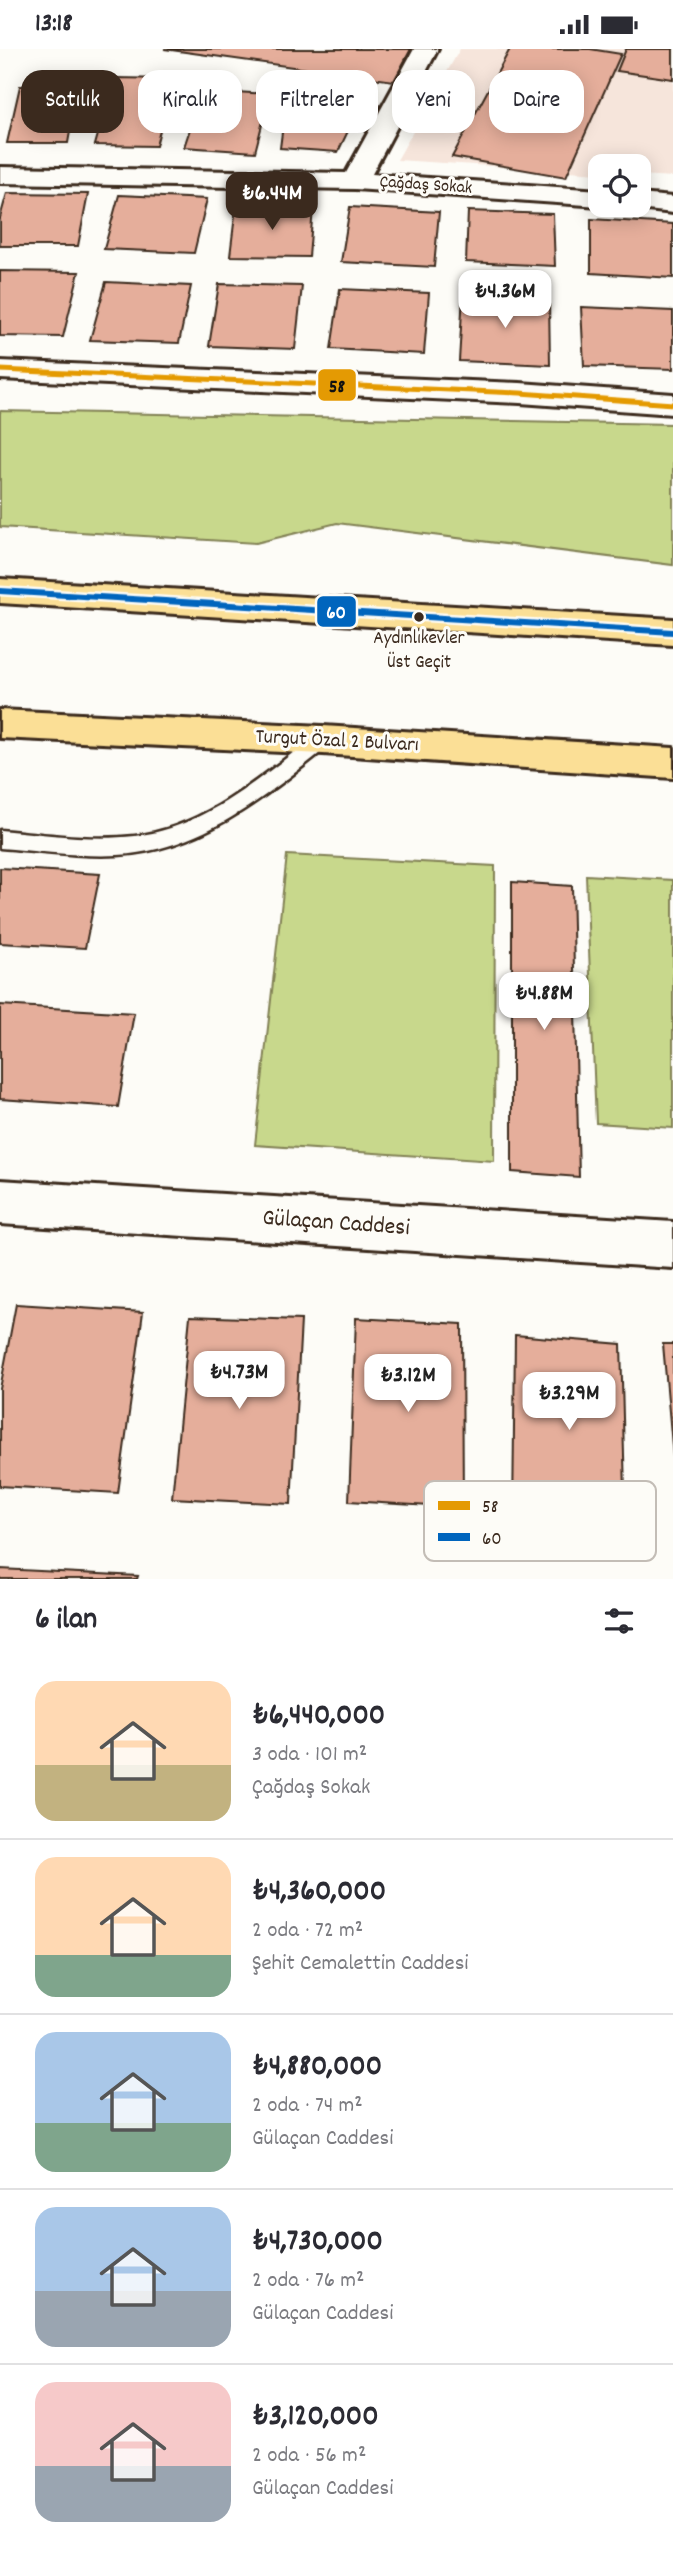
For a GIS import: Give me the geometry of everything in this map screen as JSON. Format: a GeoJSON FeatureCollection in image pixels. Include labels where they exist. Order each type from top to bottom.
{"type":"FeatureCollection","features":[{"type":"Feature","properties":{"kind":"highway"},"geometry":{"type":"LineString","coordinates":[[0,591],[673,632]]}},
{"type":"Feature","properties":{"kind":"highway","name":"Turgut Özal 2 Bulvarı"},"geometry":{"type":"LineString","coordinates":[[0,724],[323,740],[673,763]]}},
{"type":"Feature","properties":{"kind":"street"},"geometry":{"type":"LineString","coordinates":[[355,181],[426,49]]}},
{"type":"Feature","properties":{"kind":"street","name":"Çağdaş Sokak"},"geometry":{"type":"LineString","coordinates":[[0,175],[355,181],[588,197]]}},
{"type":"Feature","properties":{"kind":"street"},"geometry":{"type":"LineString","coordinates":[[651,203],[673,205]]}},
{"type":"Feature","properties":{"kind":"street"},"geometry":{"type":"LineString","coordinates":[[0,370],[520,393],[673,404]]}},
{"type":"Feature","properties":{"kind":"street","name":"Gülaçan Caddesi"},"geometry":{"type":"LineString","coordinates":[[0,1202],[673,1245]]}},
{"type":"Feature","properties":{"kind":"lane"},"geometry":{"type":"LineString","coordinates":[[0,839],[105,846],[153,842],[186,832],[240,803],[323,740]]}},
{"type":"Feature","properties":{"kind":"shaded area"},"geometry":{"type":"Polygon","coordinates":[[[460,49],[673,49],[673,177],[651,176],[651,154],[588,154],[588,172],[397,160],[412,133],[475,133],[475,70],[448,70],[460,49]]]}},
{"type":"Feature","properties":{"kind":"green space"},"geometry":{"type":"Polygon","coordinates":[[[0,411],[673,424],[673,565],[337,523],[256,543],[0,527],[0,411]]]}},
{"type":"Feature","properties":{"kind":"green space"},"geometry":{"type":"Polygon","coordinates":[[[287,855],[495,866],[494,1161],[255,1145],[287,855]]]}},
{"type":"Feature","properties":{"kind":"green space"},"geometry":{"type":"Polygon","coordinates":[[[586,875],[673,880],[673,1128],[596,1123],[586,875]]]}},
{"type":"Feature","properties":{"kind":"building"},"geometry":{"type":"Polygon","coordinates":[[[164,49],[411,49],[400,70],[392,70],[392,81],[378,79],[378,70],[315,70],[164,49]]]}},
{"type":"Feature","properties":{"kind":"building"},"geometry":{"type":"Polygon","coordinates":[[[510,49],[590,49],[621,54],[566,177],[452,157],[465,133],[475,133],[475,114],[489,88],[489,133],[584,133],[584,70],[499,70],[510,49]]]}},
{"type":"Feature","properties":{"kind":"building"},"geometry":{"type":"Polygon","coordinates":[[[626,49],[673,49],[673,79],[617,71],[626,49]]]}},
{"type":"Feature","properties":{"kind":"building"},"geometry":{"type":"Polygon","coordinates":[[[124,78],[138,78],[138,133],[159,133],[156,146],[95,145],[98,133],[124,133],[124,78]]]}},
{"type":"Feature","properties":{"kind":"building"},"geometry":{"type":"Polygon","coordinates":[[[20,86],[21,133],[70,133],[68,143],[7,143],[20,86]]]}},
{"type":"Feature","properties":{"kind":"building"},"geometry":{"type":"Polygon","coordinates":[[[242,92],[256,93],[256,133],[260,133],[255,152],[184,147],[189,133],[242,133],[242,92]]]}},
{"type":"Feature","properties":{"kind":"building"},"geometry":{"type":"Polygon","coordinates":[[[282,133],[347,133],[338,152],[280,148],[282,133]]]}},
{"type":"Feature","properties":{"kind":"building"},"geometry":{"type":"Polygon","coordinates":[[[7,193],[88,194],[78,246],[0,246],[0,218],[7,193]]]}},
{"type":"Feature","properties":{"kind":"building"},"geometry":{"type":"Polygon","coordinates":[[[119,195],[207,199],[194,253],[104,249],[119,195]]]}},
{"type":"Feature","properties":{"kind":"building"},"geometry":{"type":"Polygon","coordinates":[[[236,207],[313,208],[309,257],[230,256],[236,207]]]}},
{"type":"Feature","properties":{"kind":"building"},"geometry":{"type":"Polygon","coordinates":[[[350,207],[439,212],[434,267],[341,262],[350,207]]]}},
{"type":"Feature","properties":{"kind":"building"},"geometry":{"type":"Polygon","coordinates":[[[468,211],[553,214],[555,266],[466,262],[468,211]]]}},
{"type":"Feature","properties":{"kind":"building"},"geometry":{"type":"Polygon","coordinates":[[[591,219],[673,224],[673,278],[591,273],[591,219]]]}},
{"type":"Feature","properties":{"kind":"building"},"geometry":{"type":"Polygon","coordinates":[[[0,271],[79,272],[63,337],[0,336],[0,271]]]}},
{"type":"Feature","properties":{"kind":"building"},"geometry":{"type":"Polygon","coordinates":[[[106,282],[191,286],[179,343],[90,340],[106,282]]]}},
{"type":"Feature","properties":{"kind":"building"},"geometry":{"type":"Polygon","coordinates":[[[219,284],[302,286],[295,349],[209,346],[219,284]]]}},
{"type":"Feature","properties":{"kind":"building"},"geometry":{"type":"Polygon","coordinates":[[[340,289],[429,293],[424,354],[331,349],[340,289]]]}},
{"type":"Feature","properties":{"kind":"building"},"geometry":{"type":"Polygon","coordinates":[[[463,294],[549,298],[550,365],[459,361],[463,294]]]}},
{"type":"Feature","properties":{"kind":"building"},"geometry":{"type":"Polygon","coordinates":[[[581,307],[673,311],[673,369],[584,366],[581,307]]]}},
{"type":"Feature","properties":{"kind":"building"},"geometry":{"type":"Polygon","coordinates":[[[0,868],[100,874],[85,948],[0,943],[0,868]]]}},
{"type":"Feature","properties":{"kind":"building"},"geometry":{"type":"Polygon","coordinates":[[[512,882],[572,886],[579,1177],[512,1172],[512,882]]]}},
{"type":"Feature","properties":{"kind":"building"},"geometry":{"type":"Polygon","coordinates":[[[0,1005],[134,1013],[118,1107],[0,1099],[0,1005]]]}},
{"type":"Feature","properties":{"kind":"building"},"geometry":{"type":"Polygon","coordinates":[[[16,1304],[143,1312],[118,1493],[0,1486],[0,1389],[16,1304]]]}},
{"type":"Feature","properties":{"kind":"building"},"geometry":{"type":"Polygon","coordinates":[[[190,1316],[301,1320],[291,1504],[172,1498],[190,1316]]]}},
{"type":"Feature","properties":{"kind":"building"},"geometry":{"type":"Polygon","coordinates":[[[356,1318],[462,1324],[463,1481],[424,1481],[424,1506],[349,1501],[356,1318]]]}},
{"type":"Feature","properties":{"kind":"building"},"geometry":{"type":"Polygon","coordinates":[[[515,1335],[621,1344],[625,1481],[513,1481],[515,1335]]]}},
{"type":"Feature","properties":{"kind":"building"},"geometry":{"type":"Polygon","coordinates":[[[663,1344],[673,1344],[673,1457],[663,1344]]]}},
{"type":"Feature","properties":{"kind":"building"},"geometry":{"type":"Polygon","coordinates":[[[0,1569],[138,1576],[137,1579],[0,1579],[0,1569]]]}},
{"type":"Feature","properties":{"kind":"transit line","name":"58"},"geometry":{"type":"LineString","coordinates":[[0,370],[520,393],[673,404]]}},
{"type":"Feature","properties":{"kind":"transit line","name":"60"},"geometry":{"type":"LineString","coordinates":[[0,591],[673,632]]}},
{"type":"Feature","properties":{"kind":"place","name":"Aydınlıkevler Üst Geçit"},"geometry":{"type":"Point","coordinates":[419,617]}}]}
